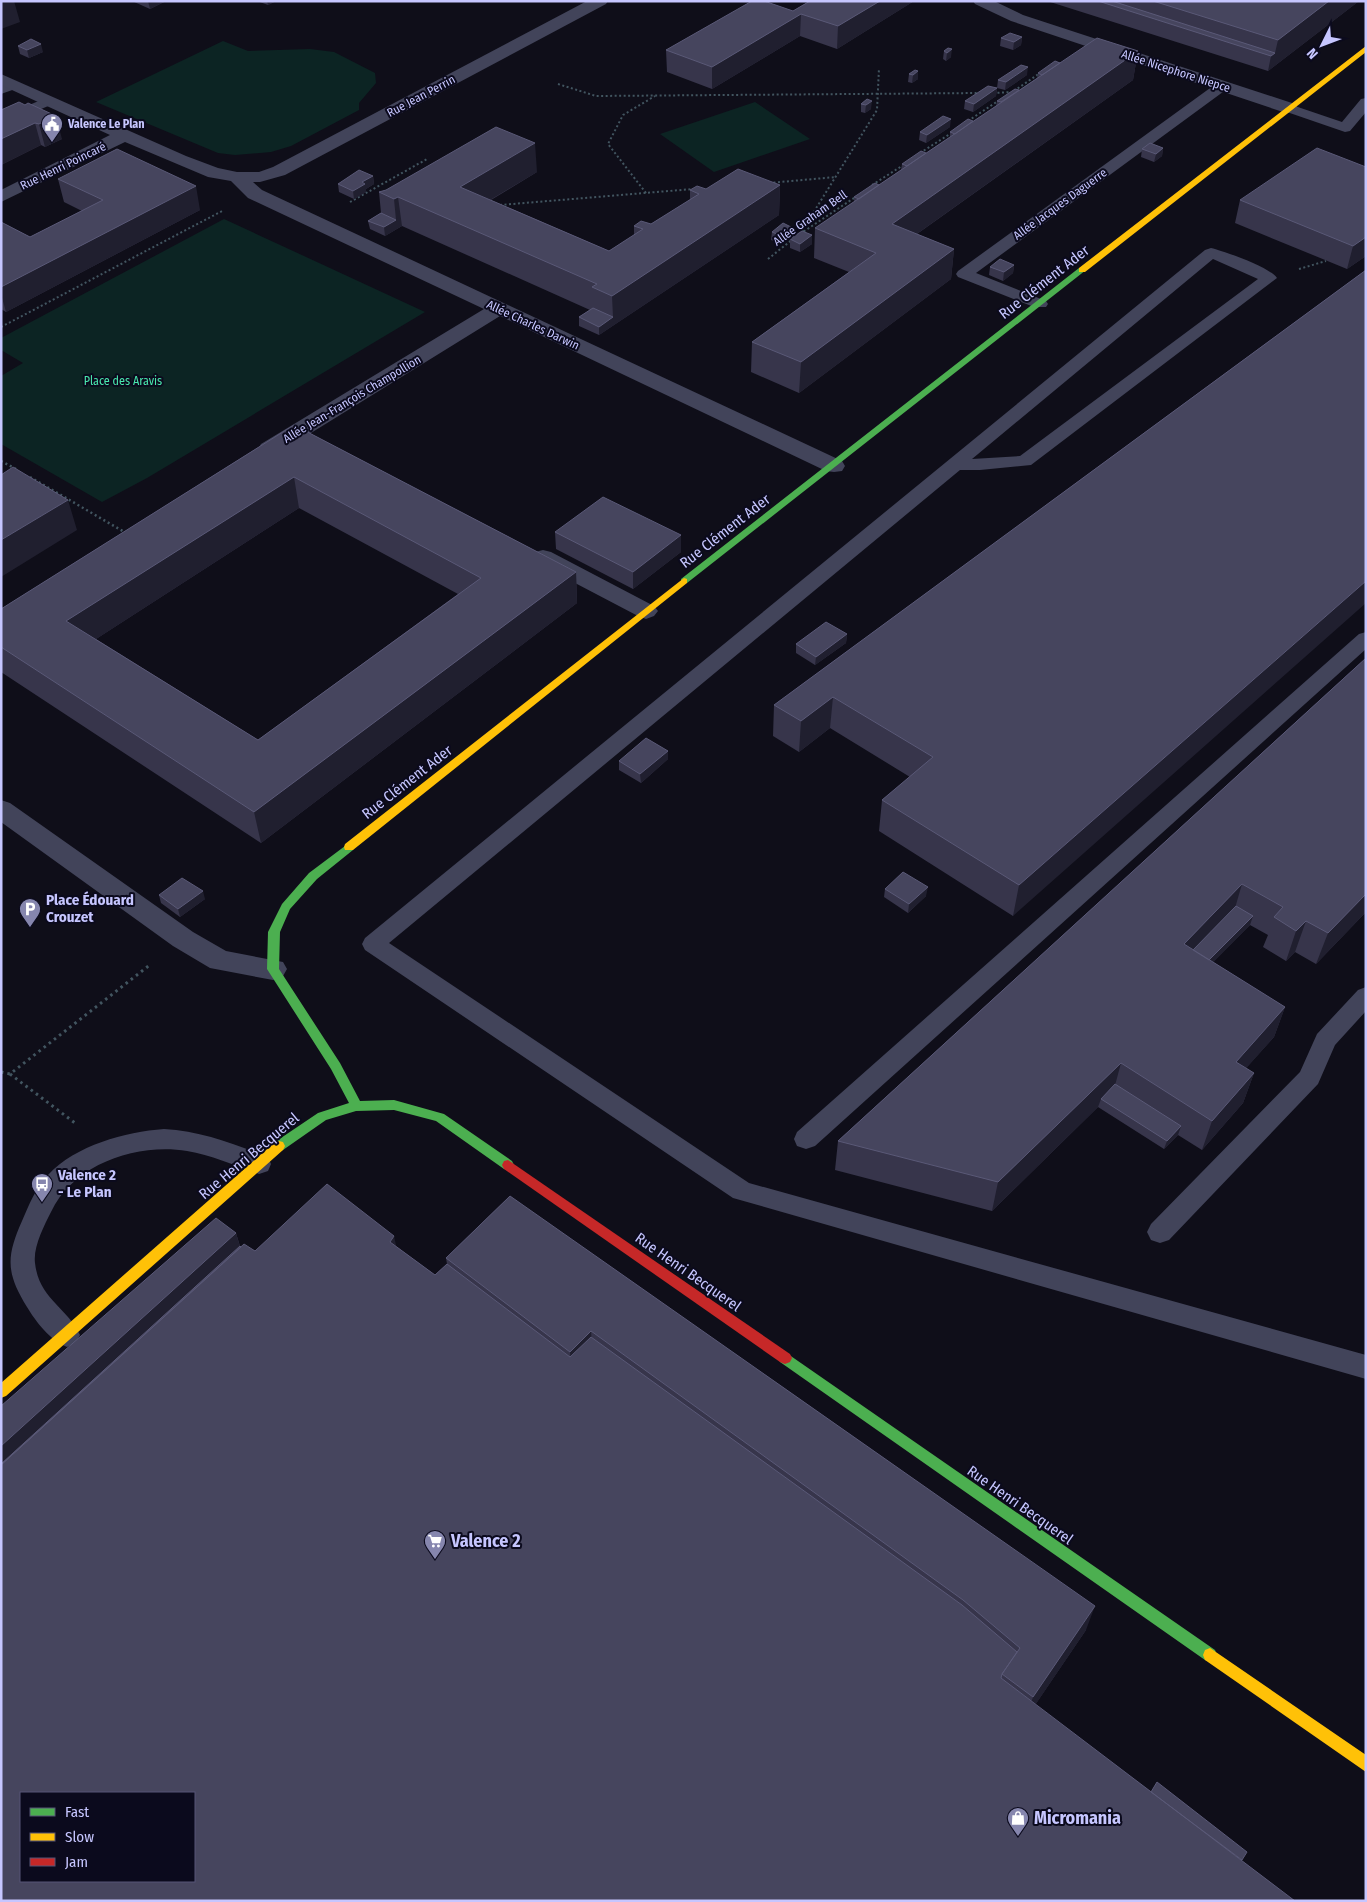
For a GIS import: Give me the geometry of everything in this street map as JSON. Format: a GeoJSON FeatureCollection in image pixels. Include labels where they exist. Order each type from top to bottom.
{"type":"FeatureCollection","features":[{"type":"Feature","properties":{"kind":"street","name":"Rue Jean Perrin"},"geometry":{"type":"LineString","coordinates":[[5,85],[48,101],[124,136],[214,173],[238,177],[260,177],[279,171],[600,1]]}},
{"type":"Feature","properties":{"kind":"street","name":"Allée Nicephore Niepce"},"geometry":{"type":"LineString","coordinates":[[981,1],[1017,18],[1289,108]]}},
{"type":"Feature","properties":{"kind":"street","name":"Rue Clément Ader"},"geometry":{"type":"LineString","coordinates":[[273,969],[274,932],[286,907],[313,876],[646,611],[834,466],[1366,48]]}},
{"type":"Feature","properties":{"kind":"street","name":"Rue Henri Poincaré"},"geometry":{"type":"LineString","coordinates":[[1,197],[124,136]]}},
{"type":"Feature","properties":{"kind":"street","name":"Allée Charles Darwin"},"geometry":{"type":"LineString","coordinates":[[238,177],[255,194],[834,466]]}},
{"type":"Feature","properties":{"kind":"street","name":"Allée Jean-François Champollion"},"geometry":{"type":"LineString","coordinates":[[250,462],[310,434],[498,309]]}},
{"type":"Feature","properties":{"kind":"street"},"geometry":{"type":"LineString","coordinates":[[522,546],[646,611]]}},
{"type":"Feature","properties":{"kind":"street"},"geometry":{"type":"LineString","coordinates":[[1,810],[183,939],[220,961],[273,969],[336,1066],[356,1106]]}},
{"type":"Feature","properties":{"kind":"street","name":"Rue Henri Becquerel"},"geometry":{"type":"LineString","coordinates":[[1,1392],[281,1145],[322,1116],[356,1106],[394,1105],[440,1117],[1366,1764]]}},
{"type":"Feature","properties":{"kind":"lane","name":"Allée Jacques Daguerre"},"geometry":{"type":"LineString","coordinates":[[1040,304],[964,274],[1222,86]]}},
{"type":"Feature","properties":{"kind":"lane"},"geometry":{"type":"LineString","coordinates":[[1,122],[48,101]]}},
{"type":"Feature","properties":{"kind":"lane"},"geometry":{"type":"LineString","coordinates":[[1289,108],[1345,128],[1366,102]]}},
{"type":"Feature","properties":{"kind":"lane"},"geometry":{"type":"LineString","coordinates":[[955,464],[980,465],[1025,461],[1269,278],[1248,267],[1211,253],[955,464],[373,944],[742,1191],[1366,1368]]}},
{"type":"Feature","properties":{"kind":"lane"},"geometry":{"type":"LineString","coordinates":[[806,1139],[1366,638]]}},
{"type":"Feature","properties":{"kind":"lane"},"geometry":{"type":"LineString","coordinates":[[1160,1232],[1310,1077],[1325,1040],[1366,996]]}},
{"type":"Feature","properties":{"kind":"lane"},"geometry":{"type":"LineString","coordinates":[[66,1335],[38,1305],[28,1284],[22,1259],[42,1203],[58,1181],[77,1166],[103,1154],[131,1144],[164,1139],[201,1143],[259,1164]]}},
{"type":"Feature","properties":{"kind":"path"},"geometry":{"type":"LineString","coordinates":[[963,125],[1087,42]]}},
{"type":"Feature","properties":{"kind":"path"},"geometry":{"type":"LineString","coordinates":[[801,233],[877,110],[879,68]]}},
{"type":"Feature","properties":{"kind":"path"},"geometry":{"type":"LineString","coordinates":[[558,84],[596,96],[983,93]]}},
{"type":"Feature","properties":{"kind":"path"},"geometry":{"type":"LineString","coordinates":[[993,93],[1012,92]]}},
{"type":"Feature","properties":{"kind":"path"},"geometry":{"type":"LineString","coordinates":[[646,193],[608,144],[623,115],[656,96]]}},
{"type":"Feature","properties":{"kind":"path"},"geometry":{"type":"LineString","coordinates":[[914,157],[955,130]]}},
{"type":"Feature","properties":{"kind":"path"},"geometry":{"type":"LineString","coordinates":[[314,222],[428,159]]}},
{"type":"Feature","properties":{"kind":"path","name":"Allée Graham Bell"},"geometry":{"type":"LineString","coordinates":[[866,190],[906,163]]}},
{"type":"Feature","properties":{"kind":"path"},"geometry":{"type":"LineString","coordinates":[[769,183],[836,177]]}},
{"type":"Feature","properties":{"kind":"path"},"geometry":{"type":"LineString","coordinates":[[498,205],[693,189]]}},
{"type":"Feature","properties":{"kind":"path"},"geometry":{"type":"LineString","coordinates":[[1,327],[255,194]]}},
{"type":"Feature","properties":{"kind":"path","name":"Allée Graham Bell"},"geometry":{"type":"LineString","coordinates":[[768,259],[801,233],[858,195]]}},
{"type":"Feature","properties":{"kind":"path"},"geometry":{"type":"LineString","coordinates":[[1,461],[18,470]]}},
{"type":"Feature","properties":{"kind":"path"},"geometry":{"type":"LineString","coordinates":[[26,475],[131,536]]}},
{"type":"Feature","properties":{"kind":"path"},"geometry":{"type":"LineString","coordinates":[[10,1074],[183,939]]}},
{"type":"Feature","properties":{"kind":"path"},"geometry":{"type":"LineString","coordinates":[[1,1072],[10,1074],[82,1128],[103,1154]]}},
{"type":"Feature","properties":{"kind":"green space"},"geometry":{"type":"Polygon","coordinates":[[[223,41],[248,51],[310,49],[334,52],[375,73],[376,83],[359,103],[359,110],[291,146],[271,152],[235,155],[218,153],[96,102],[223,41]]]}},
{"type":"Feature","properties":{"kind":"green space"},"geometry":{"type":"Polygon","coordinates":[[[755,102],[810,139],[714,172],[660,134],[755,102]]]}},
{"type":"Feature","properties":{"kind":"green space","name":"Place des Aravis"},"geometry":{"type":"Polygon","coordinates":[[[224,219],[425,312],[147,478],[102,502],[1,444],[1,376],[23,363],[1,350],[1,338],[224,219]]]}},
{"type":"Feature","properties":{"kind":"building"},"geometry":{"type":"Polygon","coordinates":[[[752,1],[764,1],[793,11],[810,1],[880,1],[838,26],[801,14],[712,67],[666,50],[752,1]]]}},
{"type":"Feature","properties":{"kind":"building"},"geometry":{"type":"Polygon","coordinates":[[[1098,1],[1112,1],[1275,53],[1271,56],[1098,1]]]}},
{"type":"Feature","properties":{"kind":"building"},"geometry":{"type":"Polygon","coordinates":[[[1153,1],[1329,1],[1278,40],[1153,1]]]}},
{"type":"Feature","properties":{"kind":"building"},"geometry":{"type":"Polygon","coordinates":[[[1010,33],[1022,37],[1014,42],[1001,38],[1010,33]]]}},
{"type":"Feature","properties":{"kind":"building"},"geometry":{"type":"Polygon","coordinates":[[[1097,38],[1138,51],[892,224],[954,249],[801,362],[752,342],[876,253],[815,228],[1097,38]]]}},
{"type":"Feature","properties":{"kind":"building"},"geometry":{"type":"Polygon","coordinates":[[[31,39],[41,44],[27,50],[18,46],[31,39]]]}},
{"type":"Feature","properties":{"kind":"building"},"geometry":{"type":"Polygon","coordinates":[[[948,48],[952,49],[947,53],[944,51],[948,48]]]}},
{"type":"Feature","properties":{"kind":"building"},"geometry":{"type":"Polygon","coordinates":[[[1055,61],[1060,63],[1042,75],[1038,73],[1055,61]]]}},
{"type":"Feature","properties":{"kind":"building"},"geometry":{"type":"Polygon","coordinates":[[[1021,65],[1028,67],[1006,82],[998,80],[1021,65]]]}},
{"type":"Feature","properties":{"kind":"building"},"geometry":{"type":"Polygon","coordinates":[[[915,70],[918,71],[913,75],[909,74],[915,70]]]}},
{"type":"Feature","properties":{"kind":"building"},"geometry":{"type":"Polygon","coordinates":[[[988,86],[997,88],[974,104],[965,101],[988,86]]]}},
{"type":"Feature","properties":{"kind":"building"},"geometry":{"type":"Polygon","coordinates":[[[1015,89],[1019,90],[1001,102],[997,101],[1015,89]]]}},
{"type":"Feature","properties":{"kind":"building"},"geometry":{"type":"Polygon","coordinates":[[[867,99],[872,101],[866,105],[861,104],[867,99]]]}},
{"type":"Feature","properties":{"kind":"building"},"geometry":{"type":"Polygon","coordinates":[[[19,102],[25,105],[28,103],[56,116],[39,124],[35,123],[1,139],[1,110],[19,102]]]}},
{"type":"Feature","properties":{"kind":"building"},"geometry":{"type":"Polygon","coordinates":[[[943,116],[951,119],[927,135],[920,132],[943,116]]]}},
{"type":"Feature","properties":{"kind":"building"},"geometry":{"type":"Polygon","coordinates":[[[968,119],[973,121],[955,134],[950,132],[968,119]]]}},
{"type":"Feature","properties":{"kind":"building"},"geometry":{"type":"Polygon","coordinates":[[[496,127],[535,143],[460,187],[609,251],[643,229],[634,226],[641,221],[651,224],[699,194],[690,190],[697,186],[706,189],[738,169],[780,185],[612,296],[592,287],[597,284],[398,197],[394,199],[379,192],[386,190],[496,127]]]}},
{"type":"Feature","properties":{"kind":"building"},"geometry":{"type":"Polygon","coordinates":[[[1150,143],[1163,148],[1156,154],[1142,149],[1150,143]]]}},
{"type":"Feature","properties":{"kind":"building"},"geometry":{"type":"Polygon","coordinates":[[[1317,148],[1366,167],[1366,237],[1353,246],[1240,200],[1317,148]]]}},
{"type":"Feature","properties":{"kind":"building"},"geometry":{"type":"Polygon","coordinates":[[[117,149],[196,186],[1,287],[1,222],[30,237],[103,200],[58,179],[117,149]]]}},
{"type":"Feature","properties":{"kind":"building"},"geometry":{"type":"Polygon","coordinates":[[[921,151],[926,153],[907,166],[902,164],[921,151]]]}},
{"type":"Feature","properties":{"kind":"building"},"geometry":{"type":"Polygon","coordinates":[[[359,170],[373,176],[362,182],[365,184],[353,191],[338,184],[359,170]]]}},
{"type":"Feature","properties":{"kind":"building"},"geometry":{"type":"Polygon","coordinates":[[[875,183],[879,185],[859,199],[854,197],[875,183]]]}},
{"type":"Feature","properties":{"kind":"building"},"geometry":{"type":"Polygon","coordinates":[[[381,213],[396,220],[384,227],[368,221],[381,213]]]}},
{"type":"Feature","properties":{"kind":"building"},"geometry":{"type":"Polygon","coordinates":[[[783,223],[791,227],[779,235],[772,232],[783,223]]]}},
{"type":"Feature","properties":{"kind":"building"},"geometry":{"type":"Polygon","coordinates":[[[802,231],[812,235],[800,244],[790,239],[802,231]]]}},
{"type":"Feature","properties":{"kind":"building"},"geometry":{"type":"Polygon","coordinates":[[[1000,259],[1014,265],[1004,272],[990,267],[1000,259]]]}},
{"type":"Feature","properties":{"kind":"building"},"geometry":{"type":"Polygon","coordinates":[[[1366,270],[1366,581],[1019,885],[882,800],[933,757],[833,697],[801,721],[774,705],[1366,270]]]}},
{"type":"Feature","properties":{"kind":"building"},"geometry":{"type":"Polygon","coordinates":[[[593,308],[613,317],[599,327],[579,317],[593,308]]]}},
{"type":"Feature","properties":{"kind":"building"},"geometry":{"type":"Polygon","coordinates":[[[294,425],[576,572],[254,812],[1,647],[1,609],[294,425]],[[294,477],[66,621],[258,740],[481,578],[294,477]]]}},
{"type":"Feature","properties":{"kind":"building"},"geometry":{"type":"Polygon","coordinates":[[[13,467],[68,500],[1,540],[1,475],[13,467]]]}},
{"type":"Feature","properties":{"kind":"building"},"geometry":{"type":"Polygon","coordinates":[[[603,497],[681,535],[633,572],[555,532],[603,497]]]}},
{"type":"Feature","properties":{"kind":"building"},"geometry":{"type":"Polygon","coordinates":[[[826,622],[847,634],[816,657],[796,644],[826,622]]]}},
{"type":"Feature","properties":{"kind":"building"},"geometry":{"type":"Polygon","coordinates":[[[1366,658],[1366,894],[1328,933],[1306,921],[1296,931],[1274,917],[1283,907],[1242,884],[1184,944],[1285,1007],[1236,1062],[1254,1073],[1212,1121],[1121,1063],[998,1182],[838,1141],[1366,658]]]}},
{"type":"Feature","properties":{"kind":"building"},"geometry":{"type":"Polygon","coordinates":[[[646,738],[668,751],[640,774],[619,761],[646,738]]]}},
{"type":"Feature","properties":{"kind":"building"},"geometry":{"type":"Polygon","coordinates":[[[903,872],[928,887],[909,904],[885,889],[903,872]]]}},
{"type":"Feature","properties":{"kind":"building"},"geometry":{"type":"Polygon","coordinates":[[[182,878],[203,891],[178,909],[159,895],[182,878]]]}},
{"type":"Feature","properties":{"kind":"building"},"geometry":{"type":"Polygon","coordinates":[[[1236,906],[1253,916],[1209,960],[1193,950],[1236,906]]]}},
{"type":"Feature","properties":{"kind":"building"},"geometry":{"type":"Polygon","coordinates":[[[1115,1084],[1181,1126],[1167,1141],[1101,1099],[1115,1084]]]}},
{"type":"Feature","properties":{"kind":"building","name":"Valence 2"},"geometry":{"type":"Polygon","coordinates":[[[327,1184],[394,1236],[390,1242],[435,1275],[447,1264],[570,1357],[591,1337],[962,1605],[1017,1652],[1001,1678],[1295,1901],[1,1901],[1,1465],[244,1244],[255,1251],[327,1184]]]}},
{"type":"Feature","properties":{"kind":"building"},"geometry":{"type":"Polygon","coordinates":[[[510,1196],[1095,1606],[1033,1697],[1002,1674],[1020,1648],[963,1600],[591,1331],[570,1352],[446,1258],[510,1196]]]}},
{"type":"Feature","properties":{"kind":"building"},"geometry":{"type":"Polygon","coordinates":[[[216,1218],[236,1233],[1,1446],[1,1406],[216,1218]]]}},
{"type":"Feature","properties":{"kind":"building"},"geometry":{"type":"Polygon","coordinates":[[[241,1247],[1,1465],[1,1464],[241,1247]]]}},
{"type":"Feature","properties":{"kind":"building"},"geometry":{"type":"Polygon","coordinates":[[[1157,1782],[1247,1852],[1242,1860],[1151,1792],[1157,1782]]]}},
{"type":"Feature","properties":{"kind":"traffic: fast"},"geometry":{"type":"LineString","coordinates":[[684,581],[1082,270]]}},
{"type":"Feature","properties":{"kind":"traffic: fast"},"geometry":{"type":"LineString","coordinates":[[349,847],[313,876],[286,907],[274,932],[273,969],[336,1066],[356,1106]]}},
{"type":"Feature","properties":{"kind":"traffic: fast"},"geometry":{"type":"LineString","coordinates":[[279,1146],[322,1116],[356,1106],[394,1105],[440,1117],[508,1165]]}},
{"type":"Feature","properties":{"kind":"traffic: fast"},"geometry":{"type":"LineString","coordinates":[[785,1358],[1210,1655]]}},
{"type":"Feature","properties":{"kind":"traffic: slow"},"geometry":{"type":"LineString","coordinates":[[1082,270],[1366,48]]}},
{"type":"Feature","properties":{"kind":"traffic: slow"},"geometry":{"type":"LineString","coordinates":[[349,847],[684,581]]}},
{"type":"Feature","properties":{"kind":"traffic: slow"},"geometry":{"type":"LineString","coordinates":[[1,1392],[279,1146]]}},
{"type":"Feature","properties":{"kind":"traffic: slow"},"geometry":{"type":"LineString","coordinates":[[1210,1655],[1366,1764]]}},
{"type":"Feature","properties":{"kind":"traffic: jam"},"geometry":{"type":"LineString","coordinates":[[508,1165],[785,1358]]}},
{"type":"Feature","properties":{"kind":"place","name":"Valence Le Plan"},"geometry":{"type":"Point","coordinates":[52,143]}},
{"type":"Feature","properties":{"kind":"place","name":"Place Édouard Crouzet"},"geometry":{"type":"Point","coordinates":[30,928]}},
{"type":"Feature","properties":{"kind":"place","name":"Valence 2 - Le Plan"},"geometry":{"type":"Point","coordinates":[42,1203]}},
{"type":"Feature","properties":{"kind":"place","name":"Valence 2"},"geometry":{"type":"Point","coordinates":[435,1560]}},
{"type":"Feature","properties":{"kind":"place","name":"Micromania"},"geometry":{"type":"Point","coordinates":[1018,1837]}}]}
